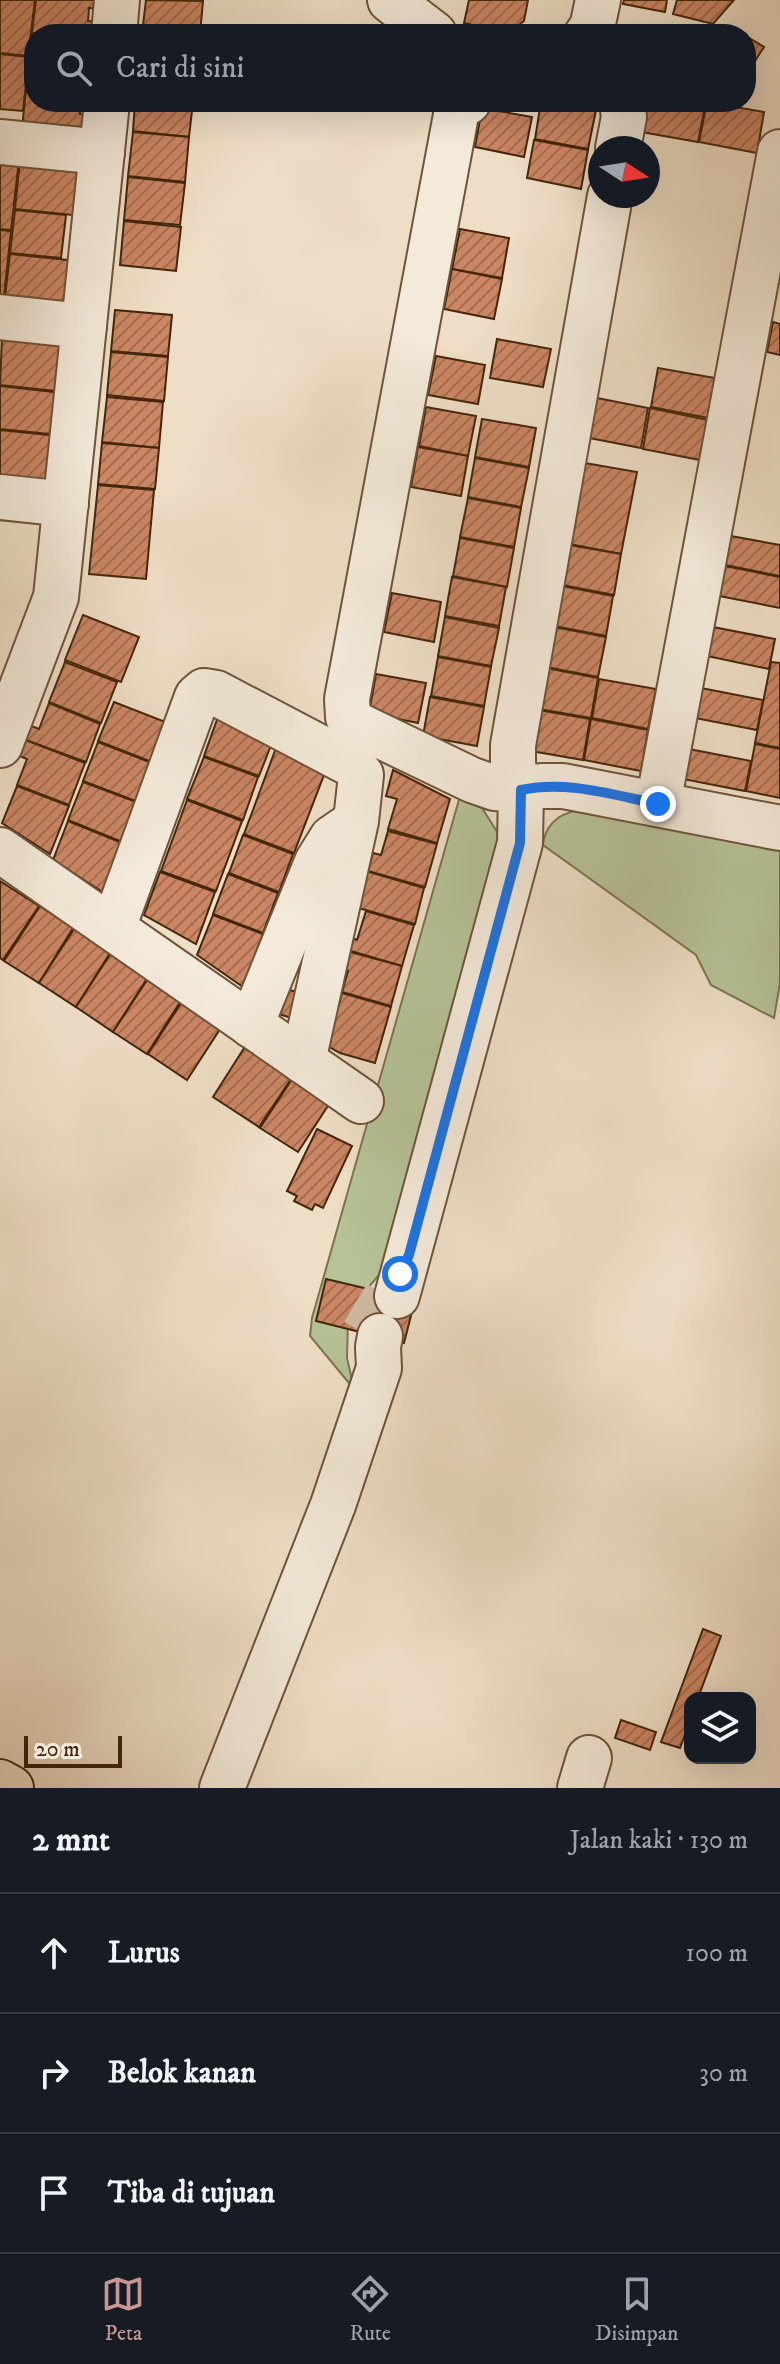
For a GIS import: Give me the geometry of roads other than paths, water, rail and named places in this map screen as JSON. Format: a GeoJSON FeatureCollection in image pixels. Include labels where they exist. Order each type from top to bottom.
{"type":"FeatureCollection","features":[{"type":"Feature","properties":{"kind":"main road"},"geometry":{"type":"LineString","coordinates":[[0,1782],[11,1788]]}},
{"type":"Feature","properties":{"kind":"street"},"geometry":{"type":"LineString","coordinates":[[115,24],[117,0]]}},
{"type":"Feature","properties":{"kind":"street"},"geometry":{"type":"LineString","coordinates":[[390,0],[420,24]]}},
{"type":"Feature","properties":{"kind":"street"},"geometry":{"type":"LineString","coordinates":[[435,24],[440,0]]}},
{"type":"Feature","properties":{"kind":"street"},"geometry":{"type":"LineString","coordinates":[[593,24],[598,0]]}},
{"type":"Feature","properties":{"kind":"street"},"geometry":{"type":"LineString","coordinates":[[0,745],[56,597],[106,112]]}},
{"type":"Feature","properties":{"kind":"street"},"geometry":{"type":"LineString","coordinates":[[458,112],[347,699],[348,717],[358,725],[495,788],[521,790],[563,786],[780,828]]}},
{"type":"Feature","properties":{"kind":"street"},"geometry":{"type":"LineString","coordinates":[[620,136],[623,112]]}},
{"type":"Feature","properties":{"kind":"street"},"geometry":{"type":"LineString","coordinates":[[0,142],[102,152]]}},
{"type":"Feature","properties":{"kind":"street"},"geometry":{"type":"LineString","coordinates":[[658,804],[766,302],[780,152]]}},
{"type":"Feature","properties":{"kind":"street"},"geometry":{"type":"LineString","coordinates":[[398,1281],[520,843],[521,790],[513,766],[513,745],[608,208]]}},
{"type":"Feature","properties":{"kind":"street"},"geometry":{"type":"LineString","coordinates":[[0,317],[84,326]]}},
{"type":"Feature","properties":{"kind":"street"},"geometry":{"type":"LineString","coordinates":[[0,497],[66,504]]}},
{"type":"Feature","properties":{"kind":"street"},"geometry":{"type":"LineString","coordinates":[[113,928],[197,697],[204,691],[216,693],[353,765],[361,775],[356,821],[303,1061]]}},
{"type":"Feature","properties":{"kind":"street"},"geometry":{"type":"LineString","coordinates":[[251,1025],[317,862],[332,838],[356,821]]}},
{"type":"Feature","properties":{"kind":"street"},"geometry":{"type":"LineString","coordinates":[[0,850],[361,1101]]}},
{"type":"Feature","properties":{"kind":"street"},"geometry":{"type":"LineString","coordinates":[[222,1788],[333,1505],[372,1390],[362,1355],[372,1334]]}},
{"type":"Feature","properties":{"kind":"tunnel"},"geometry":{"type":"LineString","coordinates":[[363,1333],[387,1293]]}}]}
